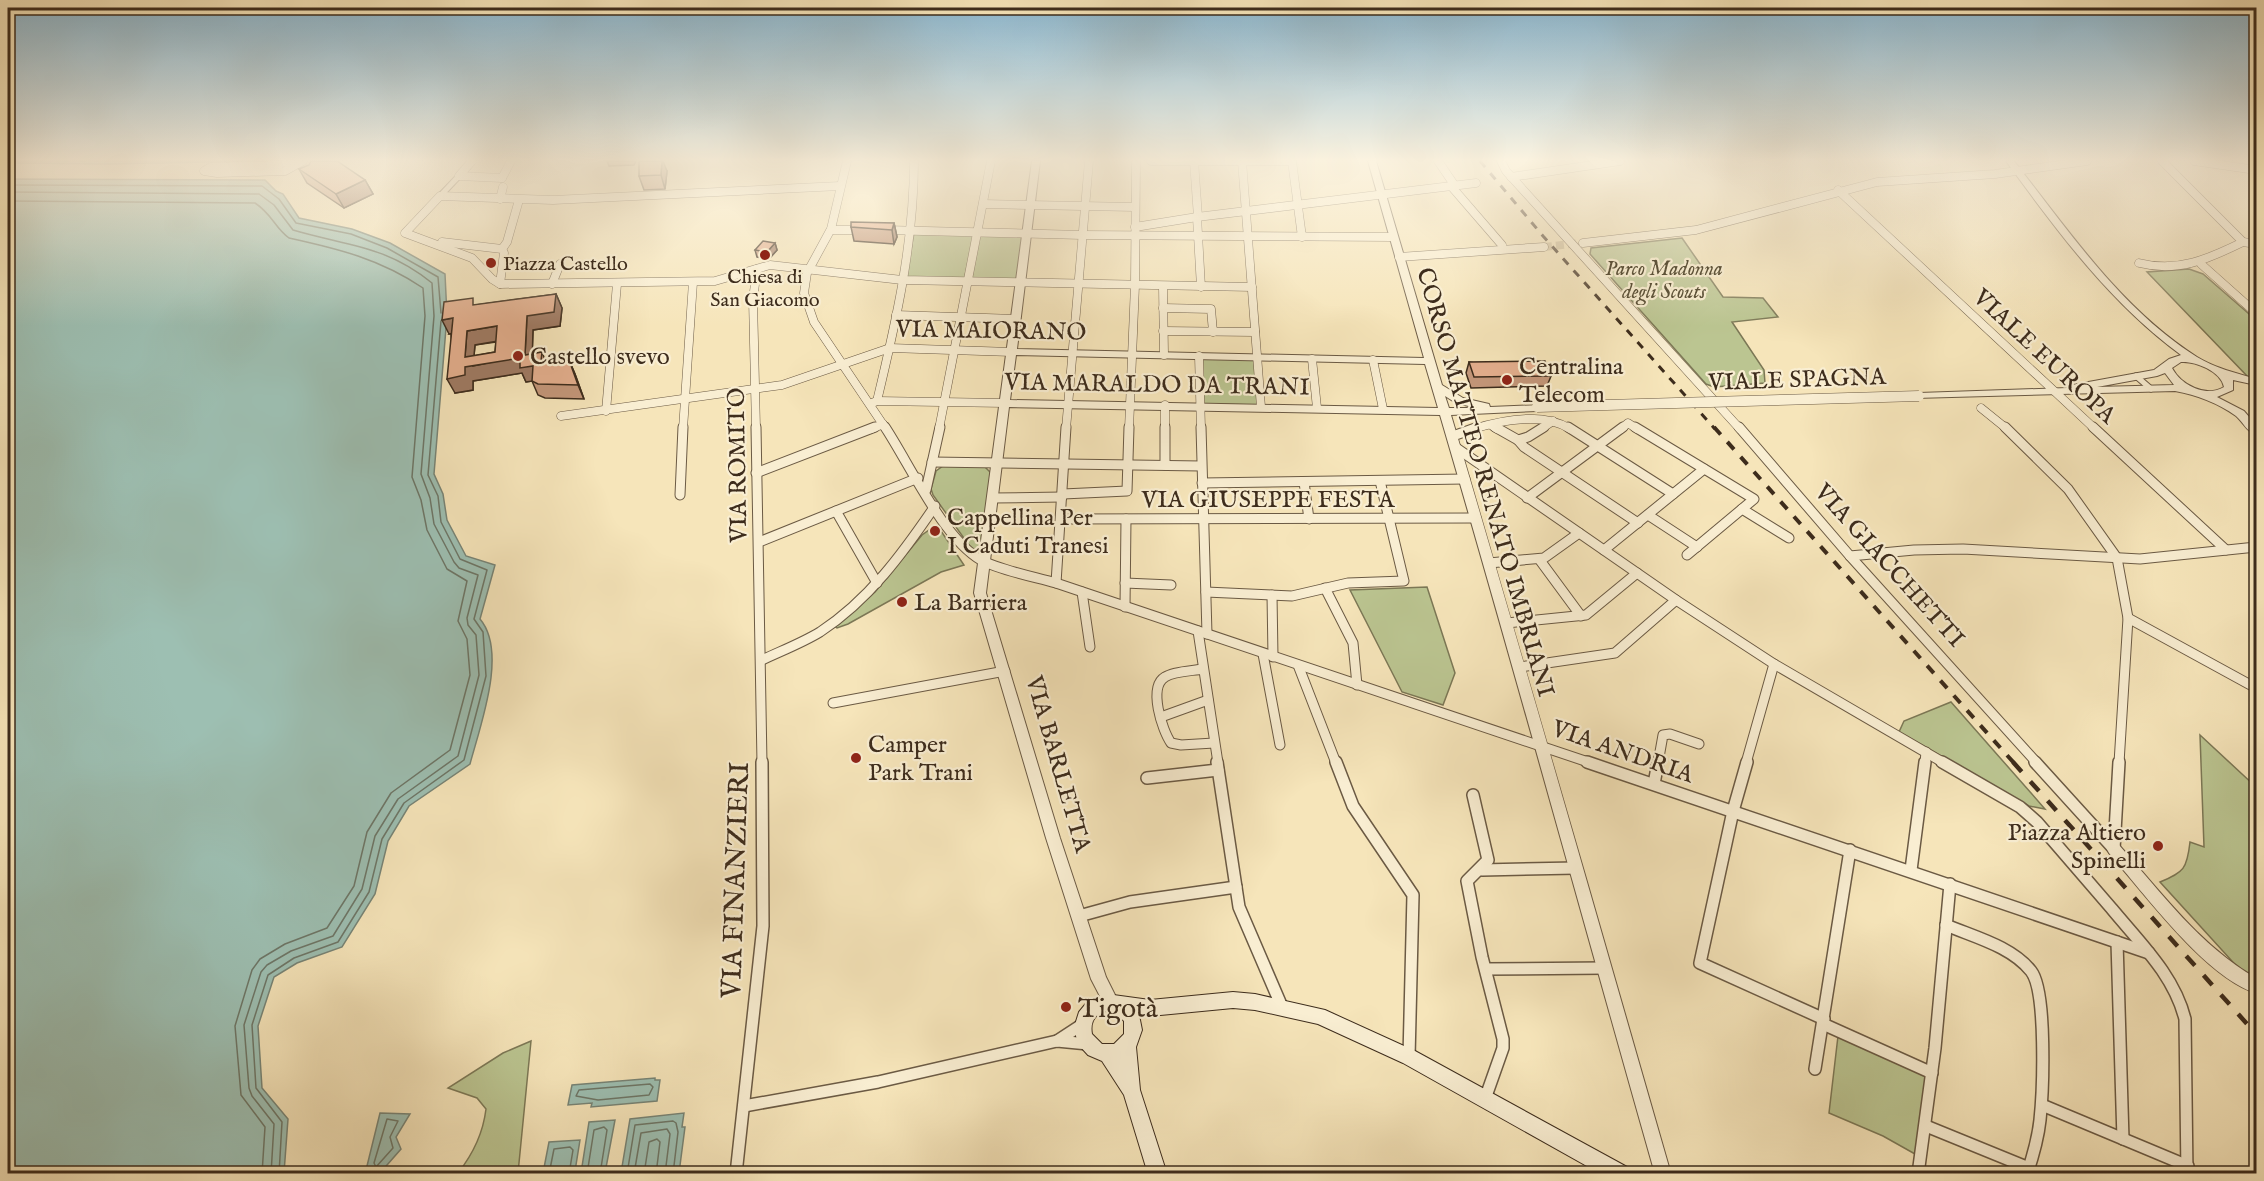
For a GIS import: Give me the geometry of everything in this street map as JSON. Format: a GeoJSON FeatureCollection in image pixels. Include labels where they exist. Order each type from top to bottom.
{"type":"FeatureCollection","features":[{"type":"Feature","properties":{"kind":"main road"},"geometry":{"type":"LineString","coordinates":[[1108,1005],[1150,1008],[1233,1000],[1282,1007],[1337,1022],[1409,1057],[1620,1173]]}},
{"type":"Feature","properties":{"kind":"main road"},"geometry":{"type":"LineString","coordinates":[[1083,1023],[1084,1038],[1088,1044],[1100,1052],[1114,1053],[1127,1045],[1131,1039],[1133,1023],[1131,1016],[1108,1005]]}},
{"type":"Feature","properties":{"kind":"main road","name":"VIA BARLETTA"},"geometry":{"type":"LineString","coordinates":[[1083,1023],[1089,1011],[1108,1005]]}},
{"type":"Feature","properties":{"kind":"main road"},"geometry":{"type":"LineString","coordinates":[[1133,1023],[1150,1008]]}},
{"type":"Feature","properties":{"kind":"main road"},"geometry":{"type":"LineString","coordinates":[[1127,1045],[1131,1090],[1158,1173]]}},
{"type":"Feature","properties":{"kind":"main road"},"geometry":{"type":"LineString","coordinates":[[1107,1053],[1131,1090]]}},
{"type":"Feature","properties":{"kind":"street"},"geometry":{"type":"LineString","coordinates":[[421,216],[405,233],[472,258],[480,264],[491,280],[500,284],[718,281],[774,266],[902,280],[1252,288]]}},
{"type":"Feature","properties":{"kind":"street"},"geometry":{"type":"LineString","coordinates":[[502,249],[507,243],[515,216]]}},
{"type":"Feature","properties":{"kind":"street"},"geometry":{"type":"LineString","coordinates":[[834,216],[831,230],[803,283],[804,301],[814,322],[842,364],[873,402],[883,424],[935,506],[962,544],[983,561]]}},
{"type":"Feature","properties":{"kind":"street"},"geometry":{"type":"LineString","coordinates":[[873,402],[890,348],[912,216]]}},
{"type":"Feature","properties":{"kind":"street"},"geometry":{"type":"LineString","coordinates":[[926,490],[981,216]]}},
{"type":"Feature","properties":{"kind":"street","name":"VIA BARLETTA"},"geometry":{"type":"LineString","coordinates":[[1029,216],[980,583],[982,603],[1005,671],[1078,916],[1108,1005]]}},
{"type":"Feature","properties":{"kind":"street"},"geometry":{"type":"LineString","coordinates":[[1056,583],[1071,352],[1084,216]]}},
{"type":"Feature","properties":{"kind":"street"},"geometry":{"type":"LineString","coordinates":[[992,498],[1127,491],[1135,285],[1135,216]]}},
{"type":"Feature","properties":{"kind":"street"},"geometry":{"type":"LineString","coordinates":[[1135,231],[1204,216]]}},
{"type":"Feature","properties":{"kind":"street"},"geometry":{"type":"LineString","coordinates":[[1247,216],[1261,407]]}},
{"type":"Feature","properties":{"kind":"street"},"geometry":{"type":"LineString","coordinates":[[1299,216],[1302,237]]}},
{"type":"Feature","properties":{"kind":"street","name":"CORSO MATTEO RENATO IMBRIANI"},"geometry":{"type":"LineString","coordinates":[[1388,216],[1429,362],[1446,410],[1664,1173]]}},
{"type":"Feature","properties":{"kind":"street"},"geometry":{"type":"LineString","coordinates":[[1450,254],[1472,248],[1502,245],[1478,216]]}},
{"type":"Feature","properties":{"kind":"street","name":"VIA GIACCHETTI"},"geometry":{"type":"LineString","coordinates":[[1547,216],[1699,381],[1851,556],[2217,961],[2256,986]]}},
{"type":"Feature","properties":{"kind":"street"},"geometry":{"type":"LineString","coordinates":[[1583,243],[1679,233],[1747,216]]}},
{"type":"Feature","properties":{"kind":"street","name":"VIALE EUROPA"},"geometry":{"type":"LineString","coordinates":[[1866,216],[2226,550]]}},
{"type":"Feature","properties":{"kind":"street"},"geometry":{"type":"LineString","coordinates":[[2054,216],[2111,286],[2164,338],[2195,360],[2222,373],[2256,383]]}},
{"type":"Feature","properties":{"kind":"street"},"geometry":{"type":"LineString","coordinates":[[2217,216],[2243,242],[2256,244]]}},
{"type":"Feature","properties":{"kind":"street"},"geometry":{"type":"LineString","coordinates":[[1197,217],[1201,287]]}},
{"type":"Feature","properties":{"kind":"street"},"geometry":{"type":"LineString","coordinates":[[831,230],[1082,235],[1135,231],[1249,237],[1393,237]]}},
{"type":"Feature","properties":{"kind":"street"},"geometry":{"type":"LineString","coordinates":[[1569,240],[1649,231],[1679,233]]}},
{"type":"Feature","properties":{"kind":"street"},"geometry":{"type":"LineString","coordinates":[[428,241],[502,249]]}},
{"type":"Feature","properties":{"kind":"street"},"geometry":{"type":"LineString","coordinates":[[2139,263],[2157,268],[2201,264],[2243,242]]}},
{"type":"Feature","properties":{"kind":"street"},"geometry":{"type":"LineString","coordinates":[[1399,257],[1544,247]]}},
{"type":"Feature","properties":{"kind":"street"},"geometry":{"type":"LineString","coordinates":[[500,284],[504,253],[502,249]]}},
{"type":"Feature","properties":{"kind":"street"},"geometry":{"type":"LineString","coordinates":[[552,284],[560,264]]}},
{"type":"Feature","properties":{"kind":"street"},"geometry":{"type":"LineString","coordinates":[[2201,264],[2256,313]]}},
{"type":"Feature","properties":{"kind":"street","name":"VIA ROMITO"},"geometry":{"type":"LineString","coordinates":[[757,269],[753,296],[762,660]]}},
{"type":"Feature","properties":{"kind":"street"},"geometry":{"type":"LineString","coordinates":[[680,495],[684,399],[693,282]]}},
{"type":"Feature","properties":{"kind":"street"},"geometry":{"type":"LineString","coordinates":[[606,411],[617,284]]}},
{"type":"Feature","properties":{"kind":"street"},"geometry":{"type":"LineString","coordinates":[[1163,286],[1164,355]]}},
{"type":"Feature","properties":{"kind":"street"},"geometry":{"type":"LineString","coordinates":[[1163,308],[1211,309],[1213,332]]}},
{"type":"Feature","properties":{"kind":"street"},"geometry":{"type":"LineString","coordinates":[[896,315],[1016,319]]}},
{"type":"Feature","properties":{"kind":"street"},"geometry":{"type":"LineString","coordinates":[[1163,331],[1255,332]]}},
{"type":"Feature","properties":{"kind":"street"},"geometry":{"type":"LineString","coordinates":[[2164,338],[2171,352],[2169,364],[2172,378],[2240,414]]}},
{"type":"Feature","properties":{"kind":"street","name":"VIA MAIORANO"},"geometry":{"type":"LineString","coordinates":[[561,417],[755,390],[788,383],[890,348],[1429,362]]}},
{"type":"Feature","properties":{"kind":"street"},"geometry":{"type":"LineString","coordinates":[[1199,356],[1206,592],[1202,633],[1203,669],[1236,887],[1243,916],[1282,1007]]}},
{"type":"Feature","properties":{"kind":"street","name":"VIALE SPAGNA"},"geometry":{"type":"LineString","coordinates":[[2056,391],[2157,373],[2180,358],[2195,360]]}},
{"type":"Feature","properties":{"kind":"street"},"geometry":{"type":"LineString","coordinates":[[1312,359],[1317,408]]}},
{"type":"Feature","properties":{"kind":"street"},"geometry":{"type":"LineString","coordinates":[[1373,360],[1383,409]]}},
{"type":"Feature","properties":{"kind":"street"},"geometry":{"type":"LineString","coordinates":[[2222,373],[2229,382],[2229,397],[2240,414],[2256,431]]}},
{"type":"Feature","properties":{"kind":"street"},"geometry":{"type":"LineString","coordinates":[[2136,376],[2151,389]]}},
{"type":"Feature","properties":{"kind":"street","name":"VIALE SPAGNA"},"geometry":{"type":"LineString","coordinates":[[1446,410],[1468,412],[1537,407],[2151,389],[2214,394],[2256,383]]}},
{"type":"Feature","properties":{"kind":"street","name":"VIALE SPAGNA"},"geometry":{"type":"LineString","coordinates":[[1438,387],[1460,401],[1487,406]]}},
{"type":"Feature","properties":{"kind":"street","name":"VIA MARALDO DA TRANI"},"geometry":{"type":"LineString","coordinates":[[873,402],[1446,410]]}},
{"type":"Feature","properties":{"kind":"street"},"geometry":{"type":"LineString","coordinates":[[1165,405],[1165,465]]}},
{"type":"Feature","properties":{"kind":"street","name":"VIALE SPAGNA"},"geometry":{"type":"LineString","coordinates":[[1446,410],[1456,405],[1537,407]]}},
{"type":"Feature","properties":{"kind":"street"},"geometry":{"type":"LineString","coordinates":[[1981,408],[2001,423],[2068,489],[2117,558],[2128,618],[2114,849]]}},
{"type":"Feature","properties":{"kind":"street"},"geometry":{"type":"LineString","coordinates":[[1454,441],[1457,420],[1468,412]]}},
{"type":"Feature","properties":{"kind":"street"},"geometry":{"type":"LineString","coordinates":[[1454,441],[1491,425],[1556,421],[1673,494]]}},
{"type":"Feature","properties":{"kind":"street"},"geometry":{"type":"LineString","coordinates":[[1518,440],[1556,421]]}},
{"type":"Feature","properties":{"kind":"street"},"geometry":{"type":"LineString","coordinates":[[1527,498],[1628,423],[1754,499],[1687,555]]}},
{"type":"Feature","properties":{"kind":"street"},"geometry":{"type":"LineString","coordinates":[[756,473],[883,424]]}},
{"type":"Feature","properties":{"kind":"street"},"geometry":{"type":"LineString","coordinates":[[1491,425],[1518,440],[1524,447],[1638,523]]}},
{"type":"Feature","properties":{"kind":"street"},"geometry":{"type":"LineString","coordinates":[[1454,441],[1527,498],[1774,664],[2030,815],[2149,953],[2171,983],[2181,1003],[2185,1019],[2188,1170],[2042,1104]]}},
{"type":"Feature","properties":{"kind":"street"},"geometry":{"type":"LineString","coordinates":[[932,462],[1201,466]]}},
{"type":"Feature","properties":{"kind":"street"},"geometry":{"type":"LineString","coordinates":[[1604,550],[1704,469]]}},
{"type":"Feature","properties":{"kind":"street"},"geometry":{"type":"LineString","coordinates":[[759,542],[918,478]]}},
{"type":"Feature","properties":{"kind":"street"},"geometry":{"type":"LineString","coordinates":[[1202,483],[1465,479]]}},
{"type":"Feature","properties":{"kind":"street"},"geometry":{"type":"LineString","coordinates":[[1206,592],[1299,595],[1348,583],[1404,581],[1380,481]]}},
{"type":"Feature","properties":{"kind":"street"},"geometry":{"type":"LineString","coordinates":[[1304,482],[1309,519]]}},
{"type":"Feature","properties":{"kind":"street"},"geometry":{"type":"LineString","coordinates":[[762,660],[827,627],[855,605],[877,583],[935,506]]}},
{"type":"Feature","properties":{"kind":"street"},"geometry":{"type":"LineString","coordinates":[[1742,509],[1789,538]]}},
{"type":"Feature","properties":{"kind":"street"},"geometry":{"type":"LineString","coordinates":[[836,511],[877,583]]}},
{"type":"Feature","properties":{"kind":"street"},"geometry":{"type":"LineString","coordinates":[[1648,515],[1697,546]]}},
{"type":"Feature","properties":{"kind":"street","name":"VIA GIUSEPPE FESTA"},"geometry":{"type":"LineString","coordinates":[[1061,519],[1476,518]]}},
{"type":"Feature","properties":{"kind":"street"},"geometry":{"type":"LineString","coordinates":[[1125,607],[1126,519]]}},
{"type":"Feature","properties":{"kind":"street"},"geometry":{"type":"LineString","coordinates":[[1489,563],[1539,559],[1550,554],[1579,533]]}},
{"type":"Feature","properties":{"kind":"street"},"geometry":{"type":"LineString","coordinates":[[1851,556],[1914,550],[1963,549],[2140,559],[2256,547]]}},
{"type":"Feature","properties":{"kind":"street"},"geometry":{"type":"LineString","coordinates":[[1539,559],[1581,616]]}},
{"type":"Feature","properties":{"kind":"street","name":"VIA ANDRIA"},"geometry":{"type":"LineString","coordinates":[[983,561],[1056,583],[1540,745],[2149,953]]}},
{"type":"Feature","properties":{"kind":"street"},"geometry":{"type":"LineString","coordinates":[[1507,623],[1581,616],[1593,610],[1637,573]]}},
{"type":"Feature","properties":{"kind":"street"},"geometry":{"type":"LineString","coordinates":[[1125,583],[1172,585]]}},
{"type":"Feature","properties":{"kind":"street"},"geometry":{"type":"LineString","coordinates":[[1325,588],[1353,643],[1357,685]]}},
{"type":"Feature","properties":{"kind":"street"},"geometry":{"type":"LineString","coordinates":[[1082,592],[1090,647]]}},
{"type":"Feature","properties":{"kind":"street"},"geometry":{"type":"LineString","coordinates":[[1272,595],[1268,655],[1280,745]]}},
{"type":"Feature","properties":{"kind":"street"},"geometry":{"type":"LineString","coordinates":[[1520,667],[1615,653],[1676,600]]}},
{"type":"Feature","properties":{"kind":"street"},"geometry":{"type":"LineString","coordinates":[[2128,618],[2256,688]]}},
{"type":"Feature","properties":{"kind":"street","name":"VIA FINANZIERI"},"geometry":{"type":"LineString","coordinates":[[736,1173],[763,926],[762,660]]}},
{"type":"Feature","properties":{"kind":"street"},"geometry":{"type":"LineString","coordinates":[[1774,664],[1733,811],[1700,963],[1932,1073]]}},
{"type":"Feature","properties":{"kind":"street"},"geometry":{"type":"LineString","coordinates":[[1298,665],[1349,796],[1360,818],[1413,895],[1409,1057]]}},
{"type":"Feature","properties":{"kind":"street"},"geometry":{"type":"LineString","coordinates":[[1203,669],[1177,672],[1160,680],[1156,688],[1164,733],[1171,743],[1181,745],[1215,743]]}},
{"type":"Feature","properties":{"kind":"street"},"geometry":{"type":"LineString","coordinates":[[834,704],[1005,671]]}},
{"type":"Feature","properties":{"kind":"street"},"geometry":{"type":"LineString","coordinates":[[1161,717],[1208,700]]}},
{"type":"Feature","properties":{"kind":"street"},"geometry":{"type":"LineString","coordinates":[[1654,784],[1663,735],[1670,734],[1699,744]]}},
{"type":"Feature","properties":{"kind":"street"},"geometry":{"type":"LineString","coordinates":[[1911,870],[1926,752]]}},
{"type":"Feature","properties":{"kind":"street"},"geometry":{"type":"LineString","coordinates":[[1147,778],[1218,770]]}},
{"type":"Feature","properties":{"kind":"street"},"geometry":{"type":"LineString","coordinates":[[1473,795],[1488,860],[1482,870]]}},
{"type":"Feature","properties":{"kind":"street"},"geometry":{"type":"LineString","coordinates":[[1815,1069],[1850,850]]}},
{"type":"Feature","properties":{"kind":"street"},"geometry":{"type":"LineString","coordinates":[[1485,1099],[1503,1048],[1503,1039],[1485,969],[1467,881],[1471,874],[1482,870],[1576,868]]}},
{"type":"Feature","properties":{"kind":"street"},"geometry":{"type":"LineString","coordinates":[[1918,1173],[1932,1073],[1950,884]]}},
{"type":"Feature","properties":{"kind":"street"},"geometry":{"type":"LineString","coordinates":[[1078,916],[1130,902],[1236,887]]}},
{"type":"Feature","properties":{"kind":"street"},"geometry":{"type":"LineString","coordinates":[[1926,1126],[2028,1171],[2037,1139],[2042,1104],[2040,998],[2036,978],[2029,969],[2010,955],[1946,925]]}},
{"type":"Feature","properties":{"kind":"street"},"geometry":{"type":"LineString","coordinates":[[2117,942],[2123,1139]]}},
{"type":"Feature","properties":{"kind":"street"},"geometry":{"type":"LineString","coordinates":[[1485,969],[1605,968]]}},
{"type":"Feature","properties":{"kind":"street"},"geometry":{"type":"LineString","coordinates":[[1057,1041],[1083,1023]]}},
{"type":"Feature","properties":{"kind":"street"},"geometry":{"type":"LineString","coordinates":[[744,1106],[878,1082],[1057,1041],[1088,1044]]}},
{"type":"Feature","properties":{"kind":"green space"},"geometry":{"type":"Polygon","coordinates":[[[914,233],[974,234],[964,281],[906,278],[914,233]]]}},
{"type":"Feature","properties":{"kind":"green space"},"geometry":{"type":"Polygon","coordinates":[[[980,234],[1023,235],[1018,281],[971,281],[980,234]]]}},
{"type":"Feature","properties":{"kind":"green space","name":"Parco Madonna degli Scouts"},"geometry":{"type":"Polygon","coordinates":[[[1682,238],[1723,297],[1763,298],[1778,317],[1732,322],[1764,370],[1765,383],[1714,387],[1706,384],[1590,254],[1591,248],[1682,238]]]}},
{"type":"Feature","properties":{"kind":"green space"},"geometry":{"type":"Polygon","coordinates":[[[2189,269],[2203,274],[2256,320],[2256,379],[2249,378],[2147,272],[2189,269]]]}},
{"type":"Feature","properties":{"kind":"green space"},"geometry":{"type":"Polygon","coordinates":[[[1202,358],[1254,359],[1258,405],[1203,404],[1202,358]]]}},
{"type":"Feature","properties":{"kind":"green space"},"geometry":{"type":"Polygon","coordinates":[[[943,466],[985,467],[991,473],[981,546],[978,550],[971,548],[933,495],[931,489],[936,471],[943,466]]]}},
{"type":"Feature","properties":{"kind":"green space"},"geometry":{"type":"Polygon","coordinates":[[[929,530],[933,535],[941,531],[964,565],[941,572],[848,624],[837,628],[834,626],[875,592],[922,535],[929,530]]]}},
{"type":"Feature","properties":{"kind":"green space"},"geometry":{"type":"Polygon","coordinates":[[[1427,587],[1455,673],[1443,705],[1402,692],[1350,590],[1427,587]]]}},
{"type":"Feature","properties":{"kind":"green space"},"geometry":{"type":"Polygon","coordinates":[[[1951,702],[2045,809],[2029,806],[1899,732],[1904,721],[1951,702]]]}},
{"type":"Feature","properties":{"kind":"green space"},"geometry":{"type":"Polygon","coordinates":[[[2200,735],[2256,787],[2256,836],[2253,835],[2256,840],[2256,979],[2241,971],[2160,882],[2179,872],[2186,864],[2190,842],[2204,847],[2200,735]]]}},
{"type":"Feature","properties":{"kind":"green space"},"geometry":{"type":"Polygon","coordinates":[[[1838,1036],[1927,1076],[1915,1154],[1883,1136],[1829,1113],[1838,1036]]]}},
{"type":"Feature","properties":{"kind":"green space"},"geometry":{"type":"Polygon","coordinates":[[[531,1041],[518,1173],[458,1173],[476,1143],[486,1109],[477,1098],[448,1088],[503,1053],[531,1041]]]}},
{"type":"Feature","properties":{"kind":"water"},"geometry":{"type":"Polygon","coordinates":[[[8,216],[298,216],[352,229],[390,243],[445,274],[447,316],[434,474],[443,494],[447,520],[466,556],[495,565],[480,619],[488,633],[492,650],[492,669],[485,710],[470,764],[409,806],[388,841],[375,894],[342,947],[297,963],[274,977],[258,1026],[262,1088],[288,1119],[284,1173],[8,1174],[8,216]]]}},
{"type":"Feature","properties":{"kind":"water"},"geometry":{"type":"Polygon","coordinates":[[[655,1078],[655,1080],[660,1080],[657,1101],[591,1107],[592,1103],[568,1105],[572,1085],[655,1078]]]}},
{"type":"Feature","properties":{"kind":"water"},"geometry":{"type":"Polygon","coordinates":[[[380,1113],[410,1114],[396,1137],[401,1149],[380,1173],[359,1173],[367,1166],[380,1113]]]}},
{"type":"Feature","properties":{"kind":"water"},"geometry":{"type":"Polygon","coordinates":[[[684,1113],[682,1127],[685,1127],[679,1173],[621,1173],[630,1119],[684,1113]]]}},
{"type":"Feature","properties":{"kind":"water"},"geometry":{"type":"Polygon","coordinates":[[[615,1120],[605,1173],[581,1173],[589,1122],[615,1120]]]}},
{"type":"Feature","properties":{"kind":"water"},"geometry":{"type":"Polygon","coordinates":[[[580,1140],[575,1171],[543,1173],[549,1142],[580,1140]]]}},
{"type":"Feature","properties":{"kind":"building"},"geometry":{"type":"Polygon","coordinates":[[[851,222],[894,223],[892,230],[851,227],[851,222]]]}},
{"type":"Feature","properties":{"kind":"building"},"geometry":{"type":"Polygon","coordinates":[[[763,241],[775,243],[767,252],[755,250],[763,241]]]}},
{"type":"Feature","properties":{"kind":"building"},"geometry":{"type":"Polygon","coordinates":[[[556,294],[554,312],[527,316],[525,355],[542,352],[541,361],[564,358],[569,360],[578,385],[538,384],[532,381],[533,366],[520,368],[520,358],[465,367],[465,375],[447,379],[453,318],[442,320],[444,302],[473,298],[473,305],[556,294]],[[497,326],[467,331],[465,357],[495,352],[497,326]]]}},
{"type":"Feature","properties":{"kind":"building"},"geometry":{"type":"Polygon","coordinates":[[[1545,361],[1551,376],[1474,377],[1469,362],[1545,361]]]}},
{"type":"Feature","properties":{"kind":"tunnel"},"geometry":{"type":"LineString","coordinates":[[1544,247],[1580,243]]}},
{"type":"Feature","properties":{"kind":"railway"},"geometry":{"type":"LineString","coordinates":[[1526,216],[1715,429]]}},
{"type":"Feature","properties":{"kind":"railway"},"geometry":{"type":"LineString","coordinates":[[1714,427],[2014,763]]}},
{"type":"Feature","properties":{"kind":"railway"},"geometry":{"type":"LineString","coordinates":[[2013,762],[2256,1034]]}},
{"type":"Feature","properties":{"kind":"place","name":"Chiesa di San Giacomo"},"geometry":{"type":"Point","coordinates":[765,255]}},
{"type":"Feature","properties":{"kind":"place","name":"Piazza Castello"},"geometry":{"type":"Point","coordinates":[491,263]}},
{"type":"Feature","properties":{"kind":"place","name":"Castello svevo"},"geometry":{"type":"Point","coordinates":[518,356]}},
{"type":"Feature","properties":{"kind":"place","name":"Centralina Telecom"},"geometry":{"type":"Point","coordinates":[1507,380]}},
{"type":"Feature","properties":{"kind":"place","name":"Cappellina Per I Caduti Tranesi"},"geometry":{"type":"Point","coordinates":[935,531]}},
{"type":"Feature","properties":{"kind":"place","name":"La Barriera"},"geometry":{"type":"Point","coordinates":[902,602]}},
{"type":"Feature","properties":{"kind":"place","name":"Camper Park Trani"},"geometry":{"type":"Point","coordinates":[856,758]}},
{"type":"Feature","properties":{"kind":"place","name":"Piazza Altiero Spinelli"},"geometry":{"type":"Point","coordinates":[2158,846]}},
{"type":"Feature","properties":{"kind":"place","name":"Tigotà"},"geometry":{"type":"Point","coordinates":[1066,1007]}}]}
